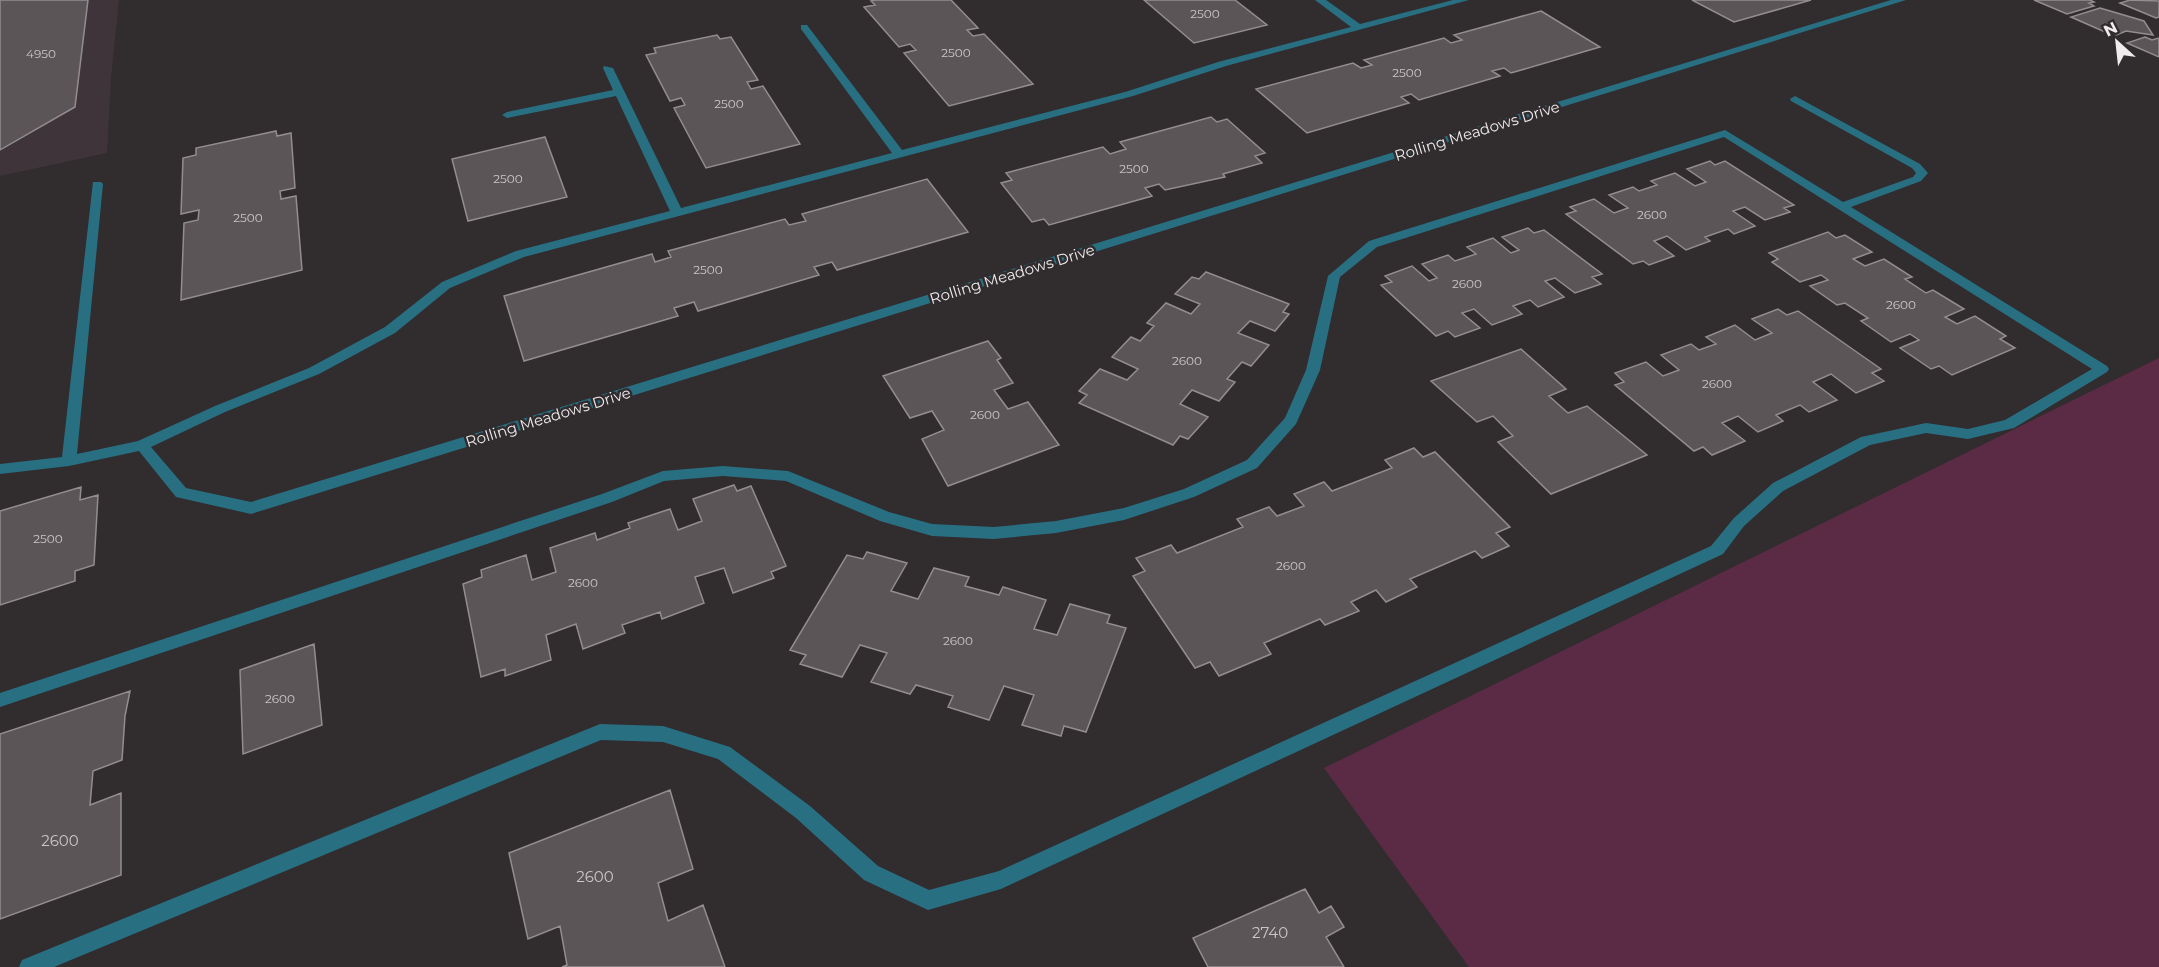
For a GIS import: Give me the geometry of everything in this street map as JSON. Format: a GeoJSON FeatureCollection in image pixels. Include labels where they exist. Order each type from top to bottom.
{"type":"FeatureCollection","features":[{"type":"Feature","properties":{"kind":"lane"},"geometry":{"type":"LineString","coordinates":[[1320,0],[1359,28]]}},
{"type":"Feature","properties":{"kind":"lane"},"geometry":{"type":"LineString","coordinates":[[0,469],[69,461],[142,445],[220,409],[314,371],[390,330],[446,285],[520,254],[1129,94],[1222,64],[1464,0]]}},
{"type":"Feature","properties":{"kind":"lane","name":"Rolling Meadows Drive"},"geometry":{"type":"LineString","coordinates":[[142,445],[181,493],[251,508],[1901,0]]}},
{"type":"Feature","properties":{"kind":"lane"},"geometry":{"type":"LineString","coordinates":[[804,27],[899,154]]}},
{"type":"Feature","properties":{"kind":"lane"},"geometry":{"type":"LineString","coordinates":[[608,68],[677,213]]}},
{"type":"Feature","properties":{"kind":"lane"},"geometry":{"type":"LineString","coordinates":[[507,115],[619,92]]}},
{"type":"Feature","properties":{"kind":"lane"},"geometry":{"type":"LineString","coordinates":[[1795,99],[1916,166],[1922,173],[1917,179],[1842,206]]}},
{"type":"Feature","properties":{"kind":"lane"},"geometry":{"type":"LineString","coordinates":[[0,700],[607,498],[663,476],[723,471],[788,476],[885,517],[932,530],[994,533],[1056,527],[1124,514],[1189,493],[1252,464],[1291,420],[1313,369],[1334,276],[1373,244],[1725,133],[2102,369],[2008,424],[1968,434],[1926,428],[1866,441],[1778,487],[1739,522],[1717,550],[1001,880],[928,900],[871,873],[803,812],[724,753],[663,734],[600,732],[29,967]]}},
{"type":"Feature","properties":{"kind":"lane"},"geometry":{"type":"LineString","coordinates":[[69,461],[97,184]]}},
{"type":"Feature","properties":{"kind":"shaded area"},"geometry":{"type":"Polygon","coordinates":[[[0,0],[119,0],[111,78],[107,153],[0,176],[0,0]]]}},
{"type":"Feature","properties":{"kind":"shaded area"},"geometry":{"type":"Polygon","coordinates":[[[2159,358],[2159,967],[1469,967],[1324,768],[2159,358]]]}},
{"type":"Feature","properties":{"kind":"building"},"geometry":{"type":"Polygon","coordinates":[[[0,0],[88,0],[75,107],[0,150],[0,0]]]}},
{"type":"Feature","properties":{"kind":"building"},"geometry":{"type":"Polygon","coordinates":[[[875,0],[951,0],[978,28],[967,30],[973,36],[984,34],[1033,84],[949,106],[904,53],[916,50],[910,44],[899,47],[864,7],[875,5],[871,1],[875,0]]]}},
{"type":"Feature","properties":{"kind":"building"},"geometry":{"type":"Polygon","coordinates":[[[1144,0],[1235,0],[1267,25],[1194,43],[1144,0]]]}},
{"type":"Feature","properties":{"kind":"building"},"geometry":{"type":"Polygon","coordinates":[[[1692,0],[1811,0],[1734,22],[1692,0]]]}},
{"type":"Feature","properties":{"kind":"building"},"geometry":{"type":"Polygon","coordinates":[[[2034,0],[2090,0],[2094,2],[2089,3],[2094,6],[2067,14],[2034,0]]]}},
{"type":"Feature","properties":{"kind":"building"},"geometry":{"type":"Polygon","coordinates":[[[2130,0],[2159,1],[2159,17],[2156,18],[2120,3],[2130,0]]]}},
{"type":"Feature","properties":{"kind":"building"},"geometry":{"type":"Polygon","coordinates":[[[2100,8],[2144,21],[2153,35],[2126,31],[2114,36],[2071,17],[2100,8]]]}},
{"type":"Feature","properties":{"kind":"building"},"geometry":{"type":"Polygon","coordinates":[[[1541,11],[1600,47],[1511,73],[1504,68],[1492,71],[1500,76],[1419,100],[1411,94],[1401,97],[1409,103],[1307,133],[1256,89],[1353,63],[1361,68],[1372,65],[1364,60],[1444,38],[1451,43],[1462,40],[1454,35],[1541,11]]]}},
{"type":"Feature","properties":{"kind":"building"},"geometry":{"type":"Polygon","coordinates":[[[717,35],[720,39],[731,37],[758,80],[747,82],[751,89],[763,86],[800,144],[706,168],[674,108],[685,105],[681,98],[670,101],[646,55],[656,53],[654,48],[717,35]]]}},
{"type":"Feature","properties":{"kind":"building"},"geometry":{"type":"Polygon","coordinates":[[[2145,37],[2152,40],[2159,38],[2159,57],[2127,43],[2145,37]]]}},
{"type":"Feature","properties":{"kind":"building"},"geometry":{"type":"Polygon","coordinates":[[[1211,117],[1217,122],[1227,119],[1265,153],[1255,156],[1262,163],[1223,174],[1225,177],[1165,190],[1159,184],[1145,188],[1152,196],[1049,225],[1044,219],[1032,222],[1001,183],[1012,180],[1006,173],[1103,147],[1110,154],[1126,149],[1120,142],[1211,117]]]}},
{"type":"Feature","properties":{"kind":"building"},"geometry":{"type":"Polygon","coordinates":[[[276,131],[277,136],[291,133],[295,188],[280,191],[281,199],[296,196],[302,270],[181,300],[184,223],[198,220],[199,210],[181,214],[183,158],[196,155],[196,148],[276,131]]]}},
{"type":"Feature","properties":{"kind":"building"},"geometry":{"type":"Polygon","coordinates":[[[545,137],[567,197],[468,221],[452,159],[545,137]]]}},
{"type":"Feature","properties":{"kind":"building"},"geometry":{"type":"Polygon","coordinates":[[[1710,161],[1715,165],[1725,161],[1794,205],[1784,208],[1790,212],[1765,220],[1745,207],[1733,211],[1755,226],[1734,234],[1728,229],[1705,237],[1710,241],[1686,250],[1667,236],[1654,241],[1674,256],[1649,265],[1643,261],[1633,264],[1566,214],[1576,211],[1570,207],[1594,199],[1614,213],[1628,208],[1609,195],[1633,187],[1639,191],[1657,185],[1651,181],[1675,173],[1695,186],[1706,182],[1687,169],[1710,161]]]}},
{"type":"Feature","properties":{"kind":"building"},"geometry":{"type":"Polygon","coordinates":[[[927,179],[968,232],[837,270],[832,262],[814,267],[819,275],[698,311],[694,302],[674,308],[678,316],[524,361],[504,296],[652,254],[655,262],[671,257],[668,251],[785,219],[789,225],[806,221],[802,214],[927,179]]]}},
{"type":"Feature","properties":{"kind":"building"},"geometry":{"type":"Polygon","coordinates":[[[1528,228],[1534,233],[1544,230],[1602,274],[1592,277],[1601,284],[1575,293],[1555,278],[1545,281],[1564,297],[1538,307],[1530,300],[1513,306],[1522,314],[1492,325],[1474,309],[1462,313],[1480,328],[1455,337],[1448,331],[1436,336],[1381,285],[1392,282],[1385,276],[1412,266],[1429,281],[1437,278],[1422,264],[1448,255],[1455,261],[1476,254],[1467,247],[1493,238],[1511,253],[1519,250],[1502,237],[1528,228]]]}},
{"type":"Feature","properties":{"kind":"building"},"geometry":{"type":"Polygon","coordinates":[[[1828,232],[1836,238],[1845,235],[1872,252],[1853,259],[1865,266],[1884,259],[1912,277],[1905,279],[1926,293],[1933,290],[1964,309],[1945,317],[1957,324],[1975,316],[2006,336],[2000,339],[2015,348],[1952,375],[1939,366],[1931,369],[1900,348],[1919,340],[1910,334],[1891,342],[1861,321],[1868,318],[1845,303],[1837,305],[1810,286],[1828,280],[1821,275],[1800,282],[1772,262],[1778,259],[1769,253],[1828,232]]]}},
{"type":"Feature","properties":{"kind":"building"},"geometry":{"type":"Polygon","coordinates":[[[1206,272],[1289,304],[1283,312],[1289,314],[1275,331],[1250,321],[1238,333],[1269,345],[1251,366],[1242,362],[1227,379],[1235,382],[1219,401],[1192,390],[1180,404],[1208,417],[1188,439],[1180,436],[1173,445],[1079,403],[1087,395],[1079,391],[1100,369],[1127,380],[1138,369],[1112,357],[1131,337],[1140,341],[1154,326],[1147,323],[1166,303],[1191,314],[1200,304],[1175,294],[1192,277],[1199,279],[1206,272]]]}},
{"type":"Feature","properties":{"kind":"building"},"geometry":{"type":"Polygon","coordinates":[[[1778,309],[1787,315],[1798,311],[1881,369],[1872,373],[1884,381],[1856,393],[1831,374],[1813,382],[1837,400],[1809,412],[1800,405],[1776,415],[1783,421],[1758,432],[1738,416],[1722,423],[1745,441],[1712,455],[1703,447],[1694,451],[1615,385],[1624,382],[1615,373],[1646,362],[1663,376],[1679,370],[1661,355],[1691,344],[1699,350],[1716,344],[1706,337],[1735,325],[1755,340],[1772,333],[1752,319],[1778,309]]]}},
{"type":"Feature","properties":{"kind":"building"},"geometry":{"type":"Polygon","coordinates":[[[988,341],[1001,358],[997,360],[1013,383],[994,390],[1008,409],[1028,402],[1059,445],[948,486],[922,439],[944,430],[932,411],[910,418],[883,376],[988,341]]]}},
{"type":"Feature","properties":{"kind":"building"},"geometry":{"type":"Polygon","coordinates":[[[1521,349],[1566,389],[1549,396],[1568,413],[1587,406],[1647,455],[1551,494],[1498,442],[1513,436],[1493,416],[1477,422],[1431,381],[1521,349]]]}},
{"type":"Feature","properties":{"kind":"building"},"geometry":{"type":"Polygon","coordinates":[[[1414,448],[1423,457],[1435,452],[1510,527],[1496,533],[1509,546],[1482,558],[1475,551],[1410,579],[1417,587],[1386,602],[1376,590],[1351,602],[1359,611],[1325,625],[1320,619],[1264,643],[1271,654],[1219,676],[1210,662],[1195,668],[1133,576],[1145,571],[1136,558],[1171,545],[1177,553],[1243,527],[1237,519],[1269,507],[1277,516],[1304,506],[1294,494],[1324,482],[1332,491],[1392,468],[1385,460],[1414,448]]]}},
{"type":"Feature","properties":{"kind":"building"},"geometry":{"type":"Polygon","coordinates":[[[734,485],[737,491],[751,486],[786,566],[771,572],[774,578],[733,593],[724,568],[695,577],[704,603],[662,619],[660,612],[622,625],[625,633],[583,649],[576,624],[546,635],[551,660],[505,676],[505,669],[481,677],[463,584],[482,577],[481,570],[526,555],[532,580],[556,572],[550,548],[595,533],[597,540],[630,528],[628,523],[670,509],[678,530],[702,521],[693,499],[734,485]]]}},
{"type":"Feature","properties":{"kind":"building"},"geometry":{"type":"Polygon","coordinates":[[[81,487],[80,500],[98,495],[94,565],[75,571],[75,581],[0,605],[0,511],[81,487]]]}},
{"type":"Feature","properties":{"kind":"building"},"geometry":{"type":"Polygon","coordinates":[[[867,552],[907,563],[891,591],[918,599],[934,568],[969,577],[965,586],[999,595],[1003,587],[1046,600],[1034,629],[1057,635],[1070,604],[1110,615],[1107,623],[1126,628],[1086,732],[1064,726],[1061,736],[1022,725],[1034,695],[1004,686],[989,720],[948,707],[953,696],[916,685],[910,694],[871,682],[887,653],[860,645],[842,677],[800,664],[806,655],[790,650],[847,555],[863,559],[867,552]]]}},
{"type":"Feature","properties":{"kind":"building"},"geometry":{"type":"Polygon","coordinates":[[[314,644],[322,725],[243,754],[240,670],[314,644]]]}},
{"type":"Feature","properties":{"kind":"building"},"geometry":{"type":"Polygon","coordinates":[[[130,691],[125,716],[122,760],[93,771],[90,805],[121,793],[121,875],[0,919],[0,734],[130,691]]]}},
{"type":"Feature","properties":{"kind":"building"},"geometry":{"type":"Polygon","coordinates":[[[670,790],[693,869],[658,883],[668,921],[703,905],[725,967],[562,967],[567,965],[560,926],[528,939],[509,853],[670,790]]]}},
{"type":"Feature","properties":{"kind":"building"},"geometry":{"type":"Polygon","coordinates":[[[1305,889],[1319,913],[1331,906],[1344,927],[1326,937],[1344,967],[1208,967],[1193,938],[1305,889]]]}}]}
